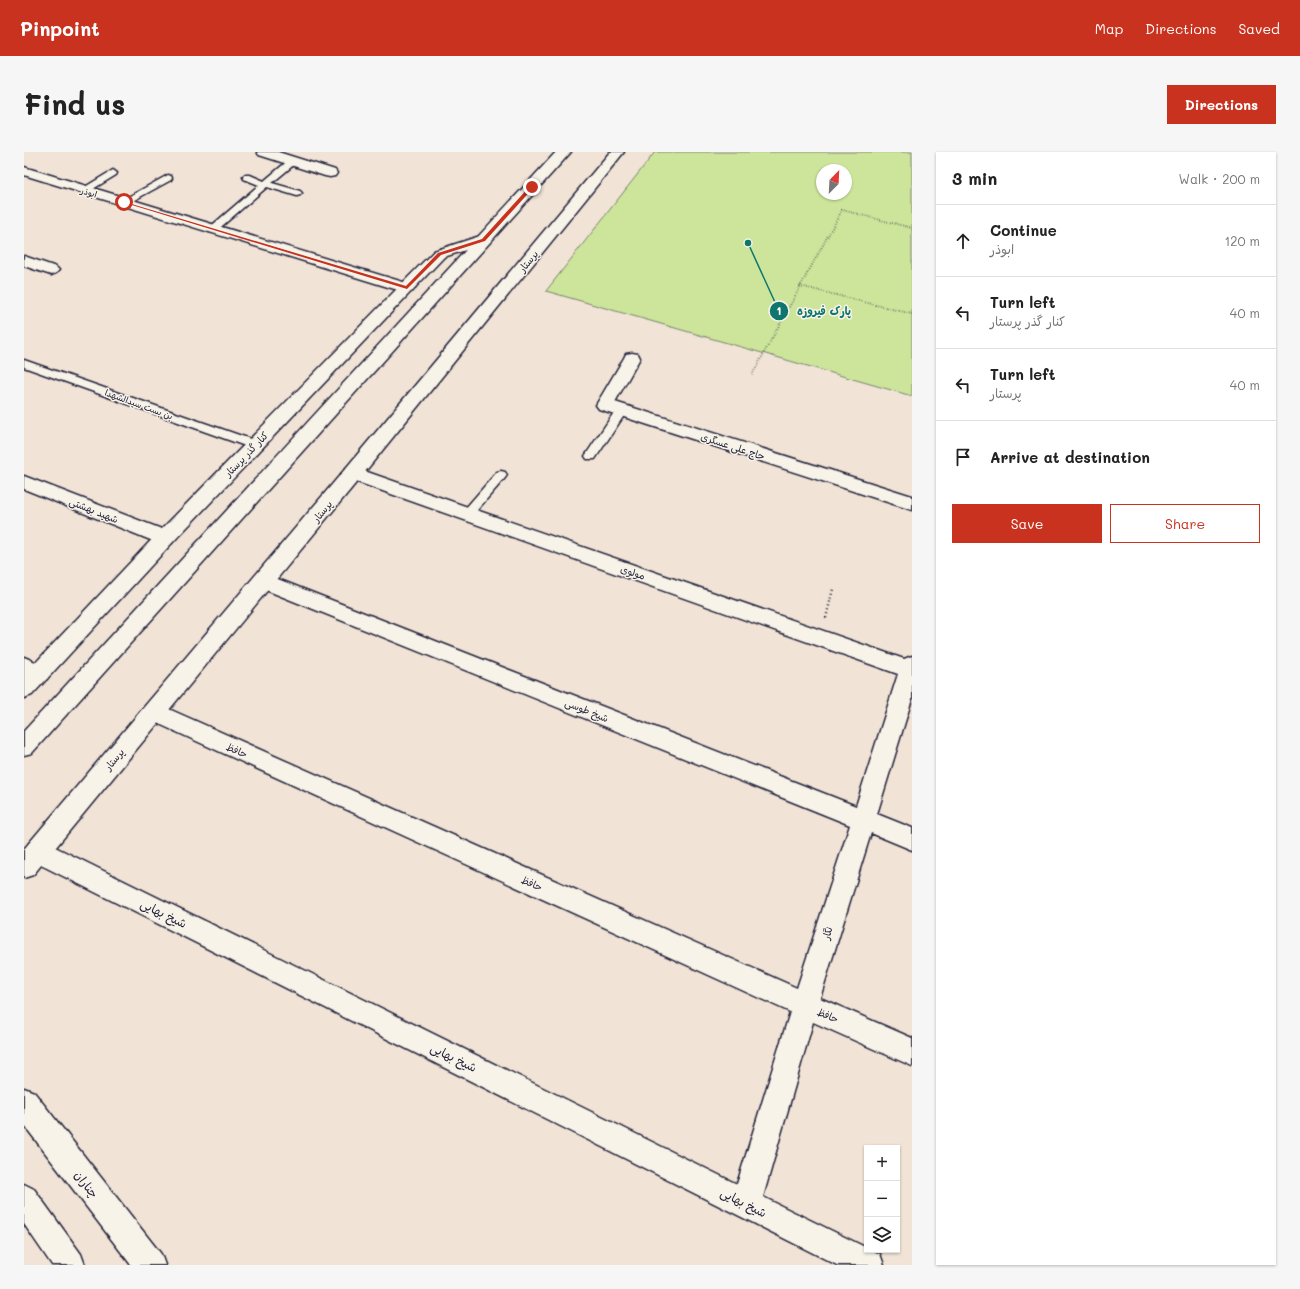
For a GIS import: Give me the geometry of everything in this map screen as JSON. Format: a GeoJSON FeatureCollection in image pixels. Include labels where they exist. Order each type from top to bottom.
{"type":"FeatureCollection","features":[{"type":"Feature","properties":{"kind":"street"},"geometry":{"type":"LineString","coordinates":[[264,152],[330,172]]}},
{"type":"Feature","properties":{"kind":"street"},"geometry":{"type":"LineString","coordinates":[[24,746],[564,152]]}},
{"type":"Feature","properties":{"kind":"street","name":"پرستار"},"geometry":{"type":"LineString","coordinates":[[31,859],[353,473],[617,152]]}},
{"type":"Feature","properties":{"kind":"street","name":"ابوذر"},"geometry":{"type":"LineString","coordinates":[[24,171],[212,230],[407,288]]}},
{"type":"Feature","properties":{"kind":"street","name":"کنار گذر پرستار"},"geometry":{"type":"LineString","coordinates":[[24,689],[32,670],[165,538],[440,254],[483,240]]}},
{"type":"Feature","properties":{"kind":"street"},"geometry":{"type":"LineString","coordinates":[[24,261],[51,270]]}},
{"type":"Feature","properties":{"kind":"street","name":"حاج علی عسگری"},"geometry":{"type":"LineString","coordinates":[[632,358],[605,406],[912,503]]}},
{"type":"Feature","properties":{"kind":"street","name":"مولوی"},"geometry":{"type":"LineString","coordinates":[[353,473],[821,638],[911,668]]}},
{"type":"Feature","properties":{"kind":"street","name":"شهید بهشتی"},"geometry":{"type":"LineString","coordinates":[[24,482],[165,538]]}},
{"type":"Feature","properties":{"kind":"street","name":"شیخ طوسی"},"geometry":{"type":"LineString","coordinates":[[263,581],[912,839]]}},
{"type":"Feature","properties":{"kind":"street","name":"نگار"},"geometry":{"type":"LineString","coordinates":[[746,1203],[805,1005],[911,668]]}},
{"type":"Feature","properties":{"kind":"street","name":"حافظ"},"geometry":{"type":"LineString","coordinates":[[154,712],[912,1052]]}},
{"type":"Feature","properties":{"kind":"street","name":"شیخ بهایی"},"geometry":{"type":"LineString","coordinates":[[31,859],[746,1203],[869,1265]]}},
{"type":"Feature","properties":{"kind":"street","name":"چناران"},"geometry":{"type":"LineString","coordinates":[[24,1102],[150,1265]]}},
{"type":"Feature","properties":{"kind":"street"},"geometry":{"type":"LineString","coordinates":[[24,1199],[70,1265]]}},
{"type":"Feature","properties":{"kind":"lane"},"geometry":{"type":"LineString","coordinates":[[212,230],[292,161]]}},
{"type":"Feature","properties":{"kind":"lane"},"geometry":{"type":"LineString","coordinates":[[85,190],[113,173]]}},
{"type":"Feature","properties":{"kind":"lane"},"geometry":{"type":"LineString","coordinates":[[247,177],[297,193]]}},
{"type":"Feature","properties":{"kind":"lane"},"geometry":{"type":"LineString","coordinates":[[124,202],[168,178]]}},
{"type":"Feature","properties":{"kind":"lane","name":"بن بست سیدالشهدا"},"geometry":{"type":"LineString","coordinates":[[24,363],[255,445]]}},
{"type":"Feature","properties":{"kind":"lane"},"geometry":{"type":"LineString","coordinates":[[591,456],[621,410]]}},
{"type":"Feature","properties":{"kind":"lane"},"geometry":{"type":"LineString","coordinates":[[468,513],[501,474]]}},
{"type":"Feature","properties":{"kind":"path"},"geometry":{"type":"LineString","coordinates":[[752,375],[842,210],[912,228]]}},
{"type":"Feature","properties":{"kind":"path"},"geometry":{"type":"LineString","coordinates":[[800,286],[912,314]]}},
{"type":"Feature","properties":{"kind":"path"},"geometry":{"type":"LineString","coordinates":[[821,638],[833,589]]}},
{"type":"Feature","properties":{"kind":"green space"},"geometry":{"type":"Polygon","coordinates":[[[655,152],[912,152],[912,396],[546,291],[655,152]]]}},
{"type":"Feature","properties":{"kind":"place","name":"پارک فیروزه"},"geometry":{"type":"Point","coordinates":[748,243]}},
{"type":"Feature","properties":{"kind":"route"},"geometry":{"type":"LineString","coordinates":[[124,202],[212,230],[407,288],[440,254],[483,240],[532,187]]}}]}
